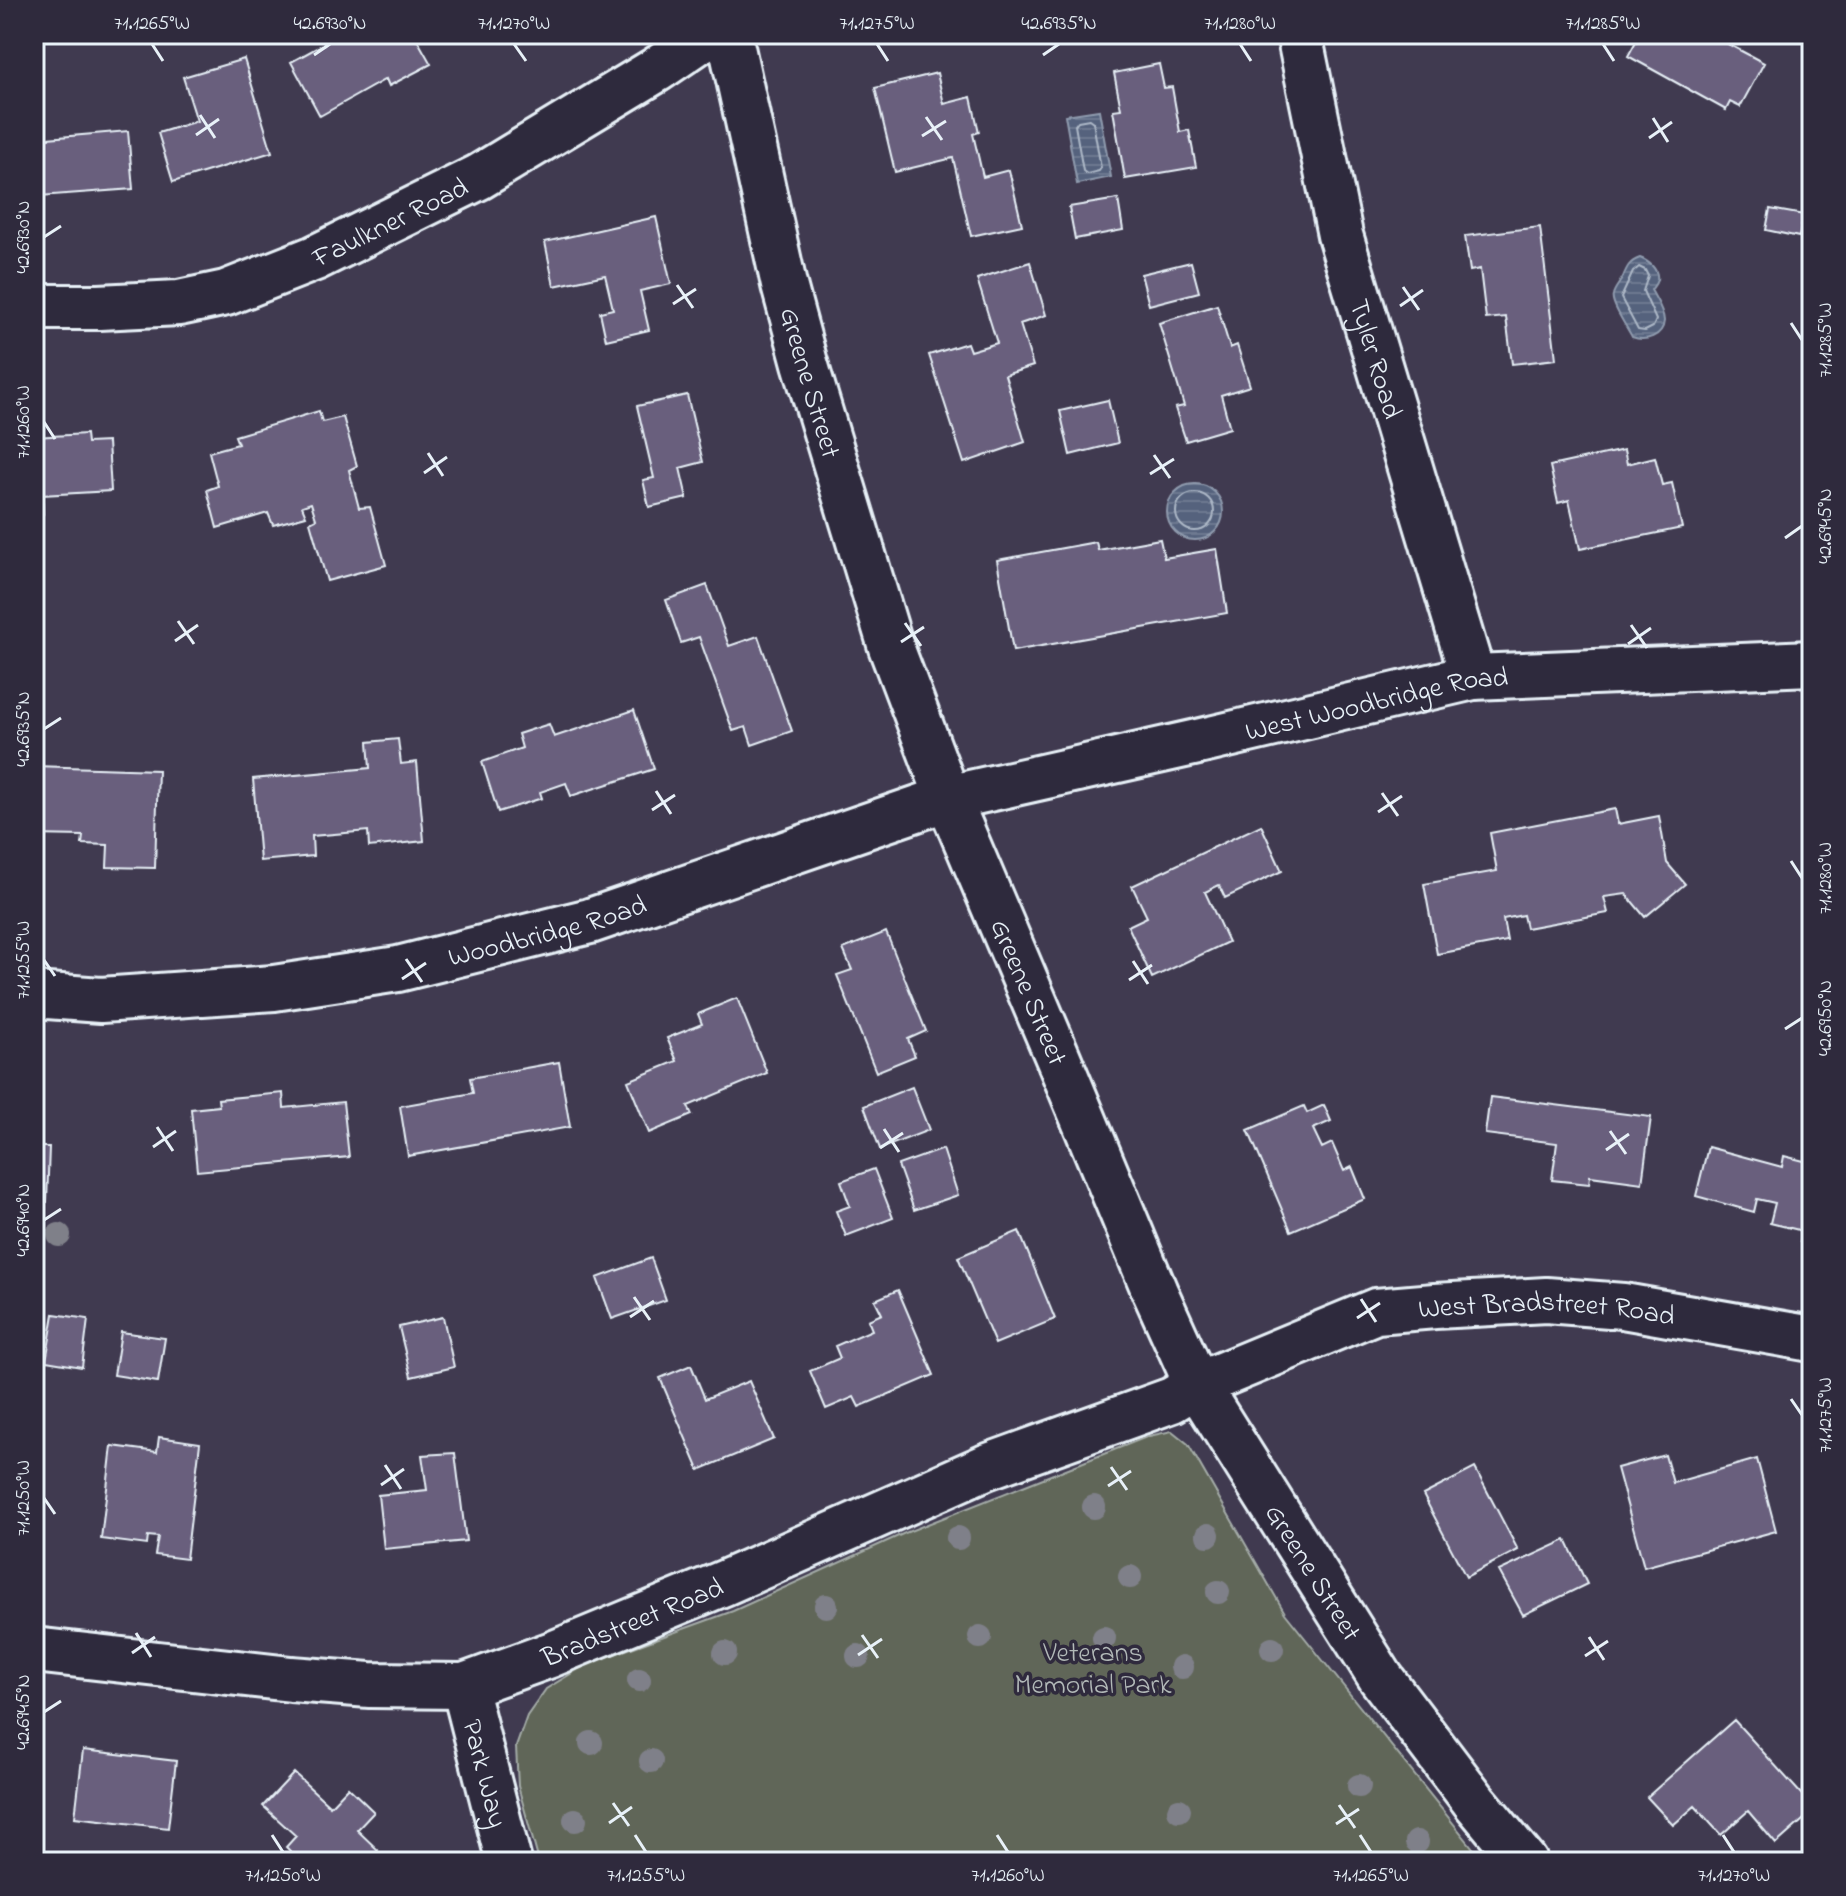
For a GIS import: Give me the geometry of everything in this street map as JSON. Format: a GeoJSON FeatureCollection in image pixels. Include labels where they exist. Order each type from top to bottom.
{"type":"FeatureCollection","features":[{"type":"Feature","properties":{"kind":"street","name":"Faulkner Road"},"geometry":{"type":"LineString","coordinates":[[34,307],[179,303],[226,293],[315,258],[479,177],[656,70],[709,34]]}},
{"type":"Feature","properties":{"kind":"street","name":"Greene Street"},"geometry":{"type":"LineString","coordinates":[[729,34],[775,247],[805,363],[891,647],[948,798],[1155,1292],[1197,1385],[1381,1678],[1525,1862]]}},
{"type":"Feature","properties":{"kind":"street","name":"Tyler Road"},"geometry":{"type":"LineString","coordinates":[[1299,34],[1340,235],[1473,677]]}},
{"type":"Feature","properties":{"kind":"street","name":"West Woodbridge Road"},"geometry":{"type":"LineString","coordinates":[[948,798],[1473,677],[1812,663]]}},
{"type":"Feature","properties":{"kind":"street","name":"Woodbridge Road"},"geometry":{"type":"LineString","coordinates":[[34,995],[101,1000],[274,988],[398,969],[590,921],[948,798]]}},
{"type":"Feature","properties":{"kind":"street","name":"West Bradstreet Road"},"geometry":{"type":"LineString","coordinates":[[1197,1385],[1376,1311],[1435,1306],[1546,1300],[1608,1305],[1812,1339]]}},
{"type":"Feature","properties":{"kind":"street","name":"Bradstreet Road"},"geometry":{"type":"LineString","coordinates":[[34,1650],[291,1679],[370,1685],[464,1686],[550,1655],[724,1583],[986,1467],[1172,1400],[1197,1385]]}},
{"type":"Feature","properties":{"kind":"street","name":"Park Way"},"geometry":{"type":"LineString","coordinates":[[464,1686],[509,1862]]}},
{"type":"Feature","properties":{"kind":"green space","name":"Veterans Memorial Park"},"geometry":{"type":"Polygon","coordinates":[[[1172,1431],[1188,1444],[1285,1613],[1484,1862],[539,1862],[518,1786],[516,1747],[527,1716],[546,1689],[587,1664],[733,1611],[905,1533],[1149,1436],[1172,1431]]]}},
{"type":"Feature","properties":{"kind":"water"},"geometry":{"type":"Polygon","coordinates":[[[1099,110],[1111,177],[1077,184],[1065,115],[1099,110]]]}},
{"type":"Feature","properties":{"kind":"water"},"geometry":{"type":"Polygon","coordinates":[[[1640,258],[1655,269],[1657,280],[1651,290],[1664,321],[1657,334],[1642,339],[1632,337],[1613,299],[1627,268],[1640,258]]]}},
{"type":"Feature","properties":{"kind":"water"},"geometry":{"type":"Polygon","coordinates":[[[1195,484],[1214,493],[1223,512],[1214,531],[1195,540],[1176,531],[1167,512],[1176,493],[1195,484]]]}},
{"type":"Feature","properties":{"kind":"building"},"geometry":{"type":"Polygon","coordinates":[[[342,34],[414,34],[431,64],[389,86],[386,79],[320,116],[291,62],[342,34]]]}},
{"type":"Feature","properties":{"kind":"building"},"geometry":{"type":"Polygon","coordinates":[[[1640,34],[1734,34],[1728,44],[1764,63],[1740,107],[1730,102],[1726,110],[1628,56],[1640,34]]]}},
{"type":"Feature","properties":{"kind":"building"},"geometry":{"type":"Polygon","coordinates":[[[244,59],[272,152],[173,182],[158,133],[197,121],[183,77],[244,59]]]}},
{"type":"Feature","properties":{"kind":"building"},"geometry":{"type":"Polygon","coordinates":[[[1159,64],[1164,88],[1172,87],[1180,132],[1189,130],[1196,167],[1125,179],[1113,110],[1121,109],[1114,73],[1159,64]]]}},
{"type":"Feature","properties":{"kind":"building"},"geometry":{"type":"Polygon","coordinates":[[[937,73],[944,104],[971,97],[979,132],[973,134],[983,177],[1009,170],[1022,225],[971,236],[953,158],[895,172],[875,88],[937,73]]]}},
{"type":"Feature","properties":{"kind":"building"},"geometry":{"type":"Polygon","coordinates":[[[128,131],[133,189],[40,196],[36,139],[128,131]]]}},
{"type":"Feature","properties":{"kind":"building"},"geometry":{"type":"Polygon","coordinates":[[[1118,199],[1123,230],[1075,239],[1069,207],[1118,199]]]}},
{"type":"Feature","properties":{"kind":"building"},"geometry":{"type":"Polygon","coordinates":[[[1770,209],[1804,215],[1799,237],[1766,230],[1770,209]]]}},
{"type":"Feature","properties":{"kind":"building"},"geometry":{"type":"Polygon","coordinates":[[[656,217],[671,284],[640,291],[649,330],[606,340],[600,312],[613,309],[605,275],[554,286],[545,242],[656,217]]]}},
{"type":"Feature","properties":{"kind":"building"},"geometry":{"type":"Polygon","coordinates":[[[1540,227],[1556,359],[1512,364],[1506,317],[1486,319],[1480,269],[1470,271],[1465,236],[1540,227]]]}},
{"type":"Feature","properties":{"kind":"building"},"geometry":{"type":"Polygon","coordinates":[[[1030,262],[1046,315],[1020,324],[1033,366],[1005,375],[1025,442],[964,463],[929,355],[967,343],[970,351],[997,343],[977,279],[1030,262]]]}},
{"type":"Feature","properties":{"kind":"building"},"geometry":{"type":"Polygon","coordinates":[[[1191,262],[1199,292],[1149,305],[1141,274],[1191,262]]]}},
{"type":"Feature","properties":{"kind":"building"},"geometry":{"type":"Polygon","coordinates":[[[1217,305],[1230,348],[1237,345],[1250,386],[1221,395],[1230,428],[1186,441],[1175,408],[1184,406],[1159,323],[1217,305]]]}},
{"type":"Feature","properties":{"kind":"building"},"geometry":{"type":"Polygon","coordinates":[[[687,395],[703,462],[680,468],[687,498],[649,507],[643,480],[654,478],[637,406],[687,395]]]}},
{"type":"Feature","properties":{"kind":"building"},"geometry":{"type":"Polygon","coordinates":[[[1108,400],[1118,443],[1070,455],[1060,411],[1108,400]]]}},
{"type":"Feature","properties":{"kind":"building"},"geometry":{"type":"Polygon","coordinates":[[[319,411],[322,422],[343,417],[357,466],[349,470],[359,508],[370,507],[386,565],[327,581],[310,522],[316,519],[311,503],[302,506],[306,516],[273,525],[268,513],[217,528],[207,490],[218,486],[209,452],[238,444],[235,436],[319,411]]]}},
{"type":"Feature","properties":{"kind":"building"},"geometry":{"type":"Polygon","coordinates":[[[86,434],[87,443],[108,442],[111,491],[42,495],[43,514],[34,514],[34,437],[86,434]]]}},
{"type":"Feature","properties":{"kind":"building"},"geometry":{"type":"Polygon","coordinates":[[[1624,450],[1627,464],[1655,457],[1662,485],[1672,483],[1682,528],[1580,549],[1569,500],[1558,503],[1550,466],[1624,450]]]}},
{"type":"Feature","properties":{"kind":"building"},"geometry":{"type":"Polygon","coordinates":[[[1160,539],[1164,558],[1217,549],[1227,613],[1013,651],[997,560],[1096,542],[1098,550],[1160,539]]]}},
{"type":"Feature","properties":{"kind":"building"},"geometry":{"type":"Polygon","coordinates":[[[707,585],[729,646],[758,636],[792,731],[752,745],[746,727],[733,731],[699,637],[681,643],[666,600],[707,585]]]}},
{"type":"Feature","properties":{"kind":"building"},"geometry":{"type":"Polygon","coordinates":[[[634,710],[654,769],[571,796],[566,783],[540,792],[542,798],[498,812],[482,762],[522,748],[518,734],[549,724],[554,737],[634,710]]]}},
{"type":"Feature","properties":{"kind":"building"},"geometry":{"type":"Polygon","coordinates":[[[398,739],[401,764],[417,762],[424,841],[369,847],[368,831],[312,836],[313,856],[260,861],[253,779],[370,768],[368,742],[398,739]]]}},
{"type":"Feature","properties":{"kind":"building"},"geometry":{"type":"Polygon","coordinates":[[[34,766],[158,770],[155,868],[107,867],[108,845],[82,844],[83,836],[34,835],[34,766]]]}},
{"type":"Feature","properties":{"kind":"building"},"geometry":{"type":"Polygon","coordinates":[[[1615,809],[1618,824],[1659,816],[1667,863],[1685,884],[1645,917],[1626,894],[1604,897],[1608,913],[1526,928],[1523,915],[1503,919],[1507,941],[1437,954],[1424,884],[1497,871],[1490,833],[1615,809]]]}},
{"type":"Feature","properties":{"kind":"building"},"geometry":{"type":"Polygon","coordinates":[[[1261,825],[1282,871],[1225,898],[1219,885],[1205,892],[1228,942],[1152,978],[1128,926],[1147,917],[1132,886],[1261,825]]]}},
{"type":"Feature","properties":{"kind":"building"},"geometry":{"type":"Polygon","coordinates":[[[886,932],[926,1031],[908,1039],[915,1056],[876,1072],[837,975],[852,970],[843,949],[886,932]]]}},
{"type":"Feature","properties":{"kind":"building"},"geometry":{"type":"Polygon","coordinates":[[[737,998],[767,1073],[688,1106],[692,1115],[649,1133],[628,1081],[677,1061],[667,1038],[702,1024],[698,1014],[737,998]]]}},
{"type":"Feature","properties":{"kind":"building"},"geometry":{"type":"Polygon","coordinates":[[[559,1062],[570,1127],[408,1156],[400,1106],[473,1093],[470,1078],[559,1062]]]}},
{"type":"Feature","properties":{"kind":"building"},"geometry":{"type":"Polygon","coordinates":[[[912,1087],[929,1130],[880,1149],[864,1106],[912,1087]]]}},
{"type":"Feature","properties":{"kind":"building"},"geometry":{"type":"Polygon","coordinates":[[[283,1093],[284,1108],[343,1102],[349,1157],[197,1171],[191,1109],[219,1106],[218,1099],[283,1093]]]}},
{"type":"Feature","properties":{"kind":"building"},"geometry":{"type":"Polygon","coordinates":[[[1490,1097],[1651,1117],[1642,1183],[1590,1176],[1589,1184],[1552,1180],[1557,1143],[1485,1134],[1490,1097]]]}},
{"type":"Feature","properties":{"kind":"building"},"geometry":{"type":"Polygon","coordinates":[[[1324,1105],[1331,1121],[1313,1129],[1322,1148],[1332,1143],[1344,1171],[1352,1167],[1365,1199],[1291,1231],[1248,1130],[1304,1106],[1307,1113],[1324,1105]]]}},
{"type":"Feature","properties":{"kind":"building"},"geometry":{"type":"Polygon","coordinates":[[[34,1147],[49,1147],[47,1202],[34,1202],[34,1147]]]}},
{"type":"Feature","properties":{"kind":"building"},"geometry":{"type":"Polygon","coordinates":[[[1708,1147],[1782,1167],[1784,1156],[1812,1163],[1812,1244],[1800,1242],[1803,1231],[1770,1223],[1775,1203],[1757,1199],[1754,1212],[1696,1196],[1708,1147]]]}},
{"type":"Feature","properties":{"kind":"building"},"geometry":{"type":"Polygon","coordinates":[[[943,1149],[958,1195],[914,1210],[898,1165],[943,1149]]]}},
{"type":"Feature","properties":{"kind":"building"},"geometry":{"type":"Polygon","coordinates":[[[874,1169],[893,1218],[846,1236],[836,1211],[850,1206],[841,1181],[874,1169]]]}},
{"type":"Feature","properties":{"kind":"building"},"geometry":{"type":"Polygon","coordinates":[[[1019,1231],[1055,1319],[995,1344],[958,1257],[1019,1231]]]}},
{"type":"Feature","properties":{"kind":"building"},"geometry":{"type":"Polygon","coordinates":[[[651,1258],[666,1300],[612,1319],[597,1278],[651,1258]]]}},
{"type":"Feature","properties":{"kind":"building"},"geometry":{"type":"Polygon","coordinates":[[[898,1290],[934,1375],[859,1407],[854,1397],[826,1409],[810,1371],[840,1358],[835,1346],[872,1330],[868,1320],[882,1314],[875,1300],[898,1290]]]}},
{"type":"Feature","properties":{"kind":"building"},"geometry":{"type":"Polygon","coordinates":[[[54,1314],[88,1319],[82,1367],[46,1361],[54,1314]]]}},
{"type":"Feature","properties":{"kind":"building"},"geometry":{"type":"Polygon","coordinates":[[[443,1317],[454,1367],[411,1377],[399,1327],[443,1317]]]}},
{"type":"Feature","properties":{"kind":"building"},"geometry":{"type":"Polygon","coordinates":[[[121,1332],[165,1338],[158,1382],[114,1375],[121,1332]]]}},
{"type":"Feature","properties":{"kind":"building"},"geometry":{"type":"Polygon","coordinates":[[[691,1365],[705,1399],[749,1381],[774,1439],[699,1470],[660,1378],[691,1365]]]}},
{"type":"Feature","properties":{"kind":"building"},"geometry":{"type":"Polygon","coordinates":[[[159,1437],[200,1443],[186,1559],[155,1555],[158,1537],[148,1536],[147,1545],[101,1539],[112,1446],[157,1452],[159,1437]]]}},
{"type":"Feature","properties":{"kind":"building"},"geometry":{"type":"Polygon","coordinates":[[[34,1439],[40,1439],[34,1484],[34,1439]]]}},
{"type":"Feature","properties":{"kind":"building"},"geometry":{"type":"Polygon","coordinates":[[[455,1453],[466,1541],[384,1549],[378,1495],[427,1490],[422,1455],[455,1453]]]}},
{"type":"Feature","properties":{"kind":"building"},"geometry":{"type":"Polygon","coordinates":[[[1665,1455],[1673,1483],[1757,1459],[1776,1531],[1644,1567],[1617,1468],[1665,1455]]]}},
{"type":"Feature","properties":{"kind":"building"},"geometry":{"type":"Polygon","coordinates":[[[1475,1468],[1518,1550],[1466,1577],[1423,1495],[1475,1468]]]}},
{"type":"Feature","properties":{"kind":"building"},"geometry":{"type":"Polygon","coordinates":[[[1566,1540],[1587,1584],[1523,1615],[1499,1571],[1566,1540]]]}},
{"type":"Feature","properties":{"kind":"building"},"geometry":{"type":"Polygon","coordinates":[[[1734,1720],[1812,1806],[1812,1812],[1776,1844],[1748,1811],[1721,1835],[1695,1806],[1673,1825],[1647,1797],[1734,1720]]]}},
{"type":"Feature","properties":{"kind":"building"},"geometry":{"type":"Polygon","coordinates":[[[83,1750],[176,1761],[168,1828],[75,1817],[83,1750]]]}},
{"type":"Feature","properties":{"kind":"building"},"geometry":{"type":"Polygon","coordinates":[[[294,1773],[330,1806],[348,1787],[374,1812],[357,1830],[378,1850],[368,1862],[301,1862],[286,1847],[296,1836],[263,1806],[294,1773]]]}}]}
